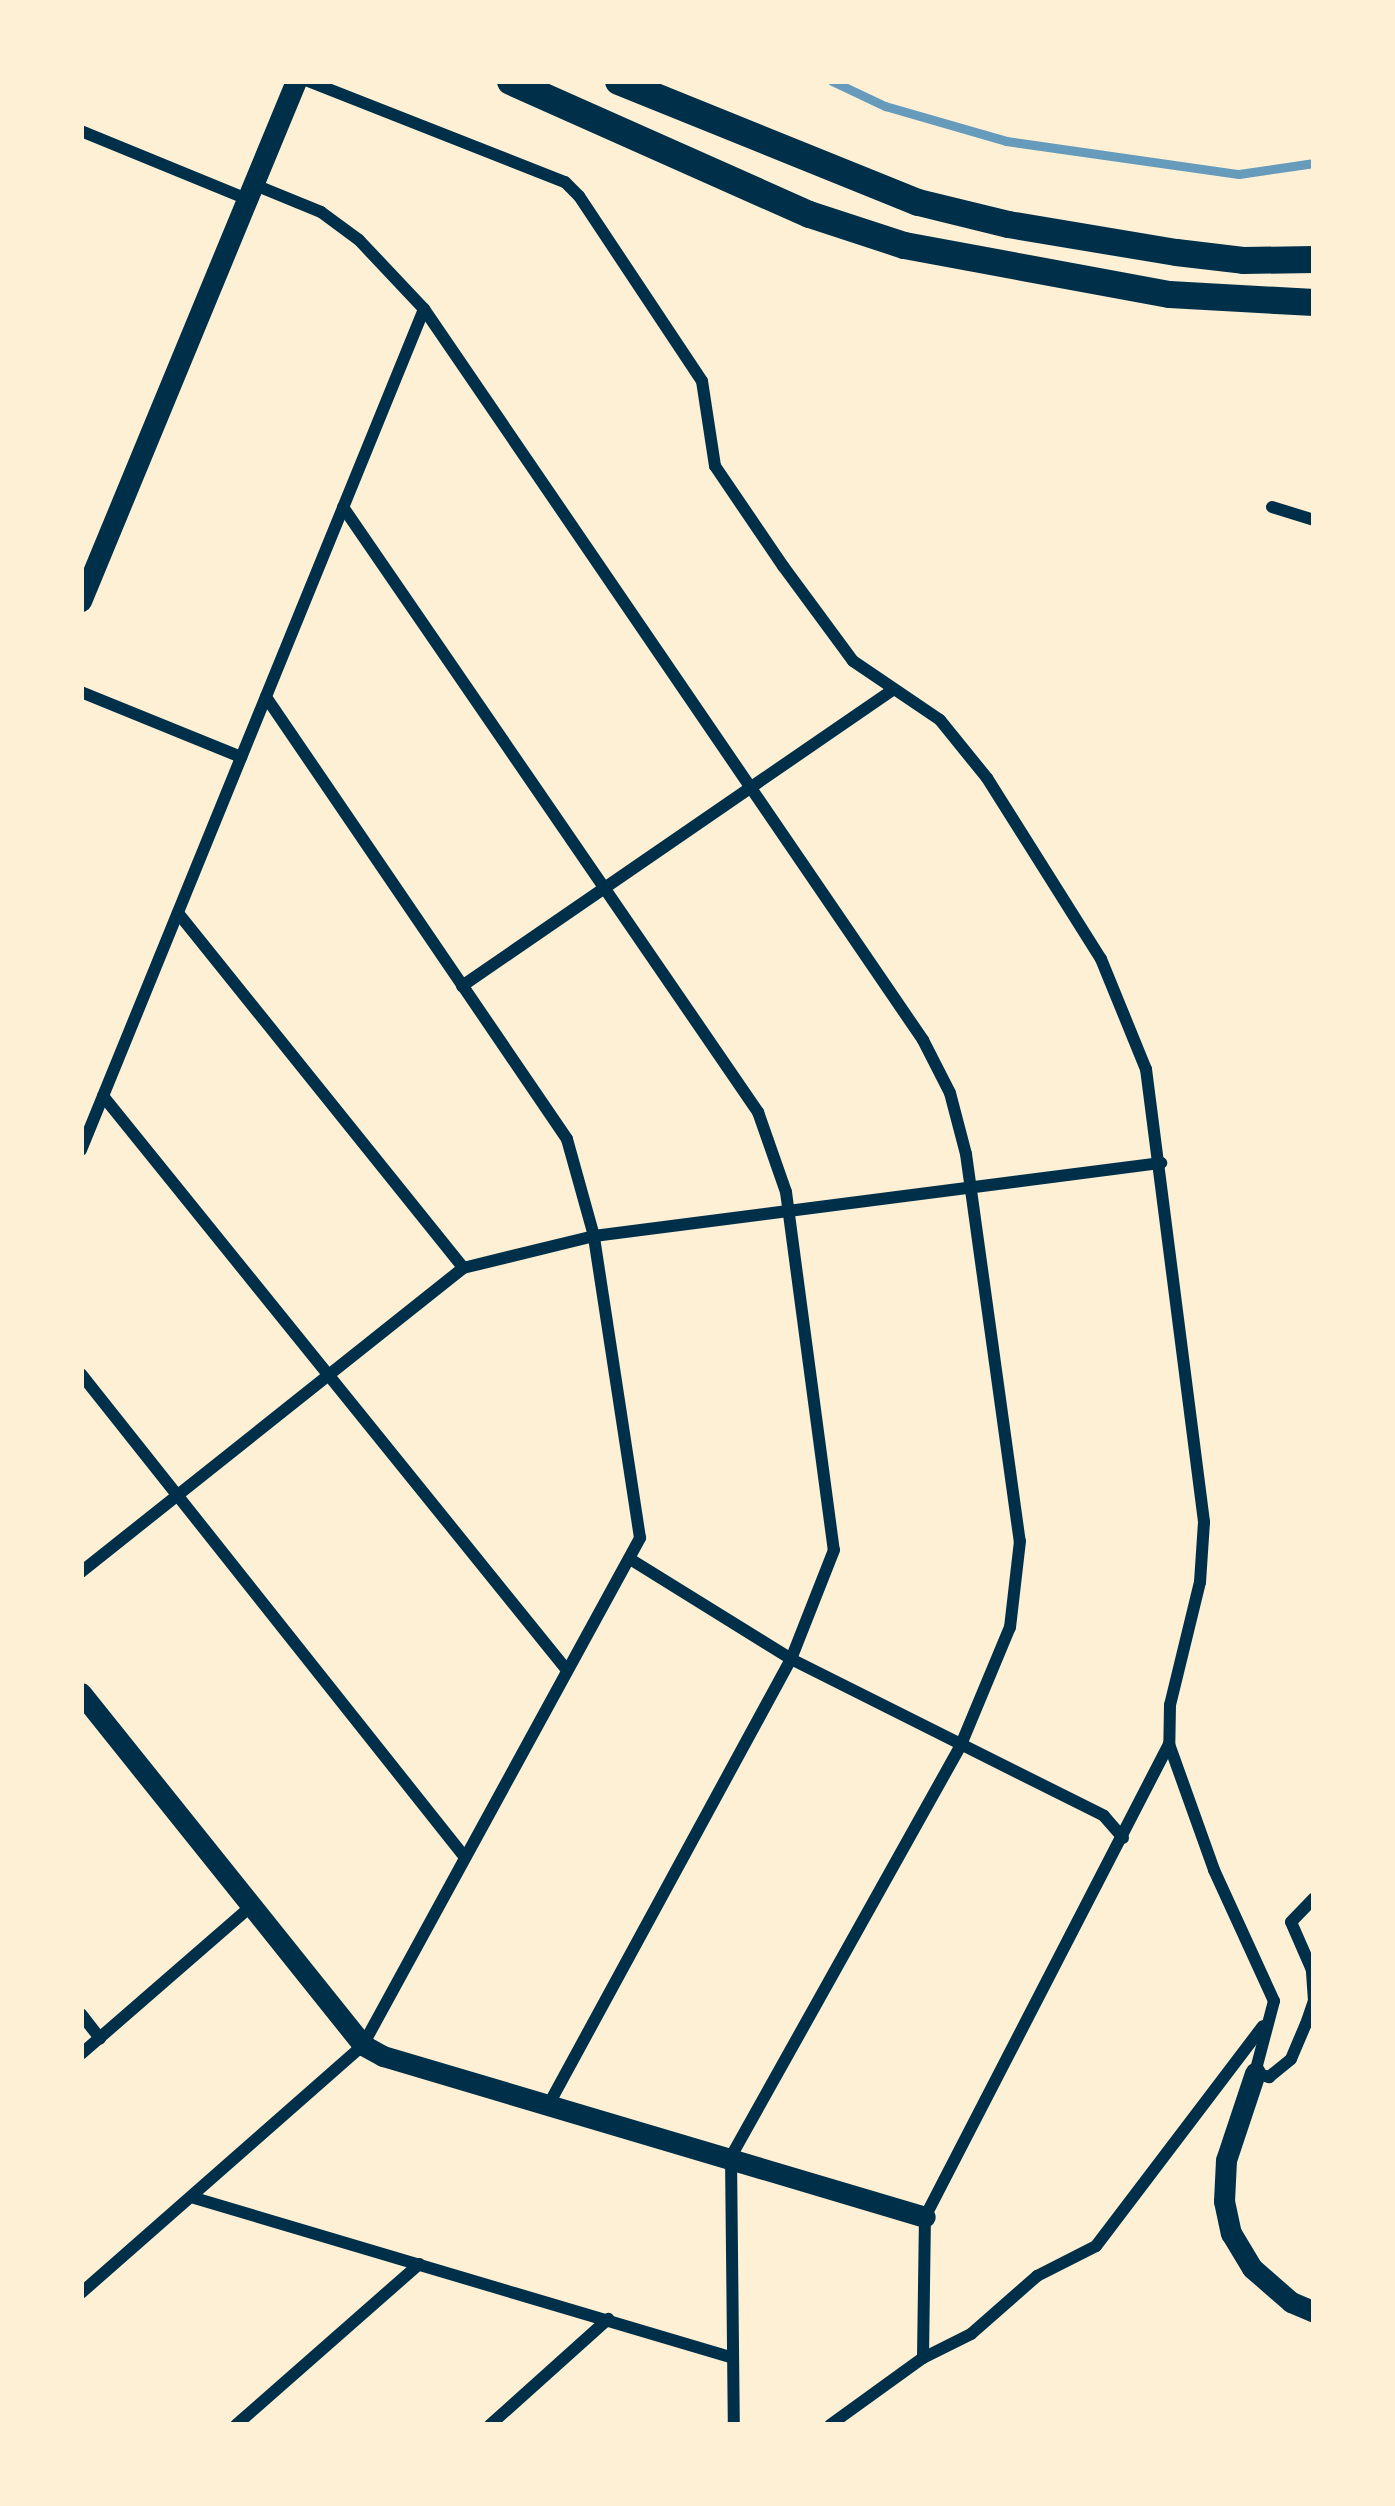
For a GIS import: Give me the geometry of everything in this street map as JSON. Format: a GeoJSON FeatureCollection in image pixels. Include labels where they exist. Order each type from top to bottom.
{"type":"FeatureCollection","features":[{"type":"Feature","properties":{"kind":"main road"},"geometry":{"type":"LineString","coordinates":[[510,81],[809,214],[904,245],[1169,294],[1314,302]]}},
{"type":"Feature","properties":{"kind":"main road"},"geometry":{"type":"LineString","coordinates":[[619,81],[918,202],[1008,224],[1177,252],[1243,260],[1314,259]]}},
{"type":"Feature","properties":{"kind":"street"},"geometry":{"type":"LineString","coordinates":[[81,601],[296,81]]}},
{"type":"Feature","properties":{"kind":"street"},"geometry":{"type":"LineString","coordinates":[[308,81],[566,182],[579,196],[702,381],[716,466],[831,635],[891,691],[940,720],[987,778],[1101,959],[1146,1069],[1204,1522],[1200,1582],[1170,1705],[1169,1744],[1214,1870],[1274,2001],[1226,2160],[1224,2201],[1231,2233],[1252,2268],[1291,2302],[1314,2312]]}},
{"type":"Feature","properties":{"kind":"street"},"geometry":{"type":"LineString","coordinates":[[81,131],[252,193],[321,212],[359,240],[424,309],[749,792],[923,1040],[950,1093],[972,1185],[1020,1541],[1010,1627],[962,1745],[731,2156],[734,2425]]}},
{"type":"Feature","properties":{"kind":"street"},"geometry":{"type":"LineString","coordinates":[[81,1150],[424,309]]}},
{"type":"Feature","properties":{"kind":"street"},"geometry":{"type":"LineString","coordinates":[[343,507],[758,1112],[788,1213],[834,1550],[791,1659],[549,2104]]}},
{"type":"Feature","properties":{"kind":"street"},"geometry":{"type":"LineString","coordinates":[[1273,507],[1314,520]]}},
{"type":"Feature","properties":{"kind":"street"},"geometry":{"type":"LineString","coordinates":[[461,986],[891,691]]}},
{"type":"Feature","properties":{"kind":"street"},"geometry":{"type":"LineString","coordinates":[[81,692],[241,757]]}},
{"type":"Feature","properties":{"kind":"street"},"geometry":{"type":"LineString","coordinates":[[81,2293],[363,2045],[640,1538],[594,1236],[567,1139],[266,697]]}},
{"type":"Feature","properties":{"kind":"street"},"geometry":{"type":"LineString","coordinates":[[178,913],[463,1268]]}},
{"type":"Feature","properties":{"kind":"street"},"geometry":{"type":"LineString","coordinates":[[103,1096],[566,1669]]}},
{"type":"Feature","properties":{"kind":"street"},"geometry":{"type":"LineString","coordinates":[[81,1572],[463,1268],[594,1236],[1161,1163]]}},
{"type":"Feature","properties":{"kind":"street"},"geometry":{"type":"LineString","coordinates":[[81,1374],[463,1855]]}},
{"type":"Feature","properties":{"kind":"street"},"geometry":{"type":"LineString","coordinates":[[630,1559],[791,1659],[1104,1816],[1124,1838]]}},
{"type":"Feature","properties":{"kind":"street"},"geometry":{"type":"LineString","coordinates":[[81,1693],[363,2045],[383,2056],[926,2217]]}},
{"type":"Feature","properties":{"kind":"street"},"geometry":{"type":"LineString","coordinates":[[923,2358],[926,2217],[1169,1744]]}},
{"type":"Feature","properties":{"kind":"street"},"geometry":{"type":"LineString","coordinates":[[1255,2073],[1270,2077],[1291,2059],[1306,2024],[1313,2001],[1312,1970],[1291,1922],[1314,1898]]}},
{"type":"Feature","properties":{"kind":"street"},"geometry":{"type":"LineString","coordinates":[[81,2054],[250,1908]]}},
{"type":"Feature","properties":{"kind":"street"},"geometry":{"type":"LineString","coordinates":[[81,2014],[100,2038]]}},
{"type":"Feature","properties":{"kind":"street"},"geometry":{"type":"LineString","coordinates":[[830,2425],[923,2358],[971,2334],[1037,2276],[1096,2246],[1267,2021]]}},
{"type":"Feature","properties":{"kind":"street"},"geometry":{"type":"LineString","coordinates":[[191,2197],[733,2358]]}},
{"type":"Feature","properties":{"kind":"street"},"geometry":{"type":"LineString","coordinates":[[236,2425],[419,2264]]}},
{"type":"Feature","properties":{"kind":"street"},"geometry":{"type":"LineString","coordinates":[[490,2425],[608,2319]]}},
{"type":"Feature","properties":{"kind":"waterway"},"geometry":{"type":"LineString","coordinates":[[832,81],[885,106],[1006,141],[1239,174],[1314,163]]}}]}
